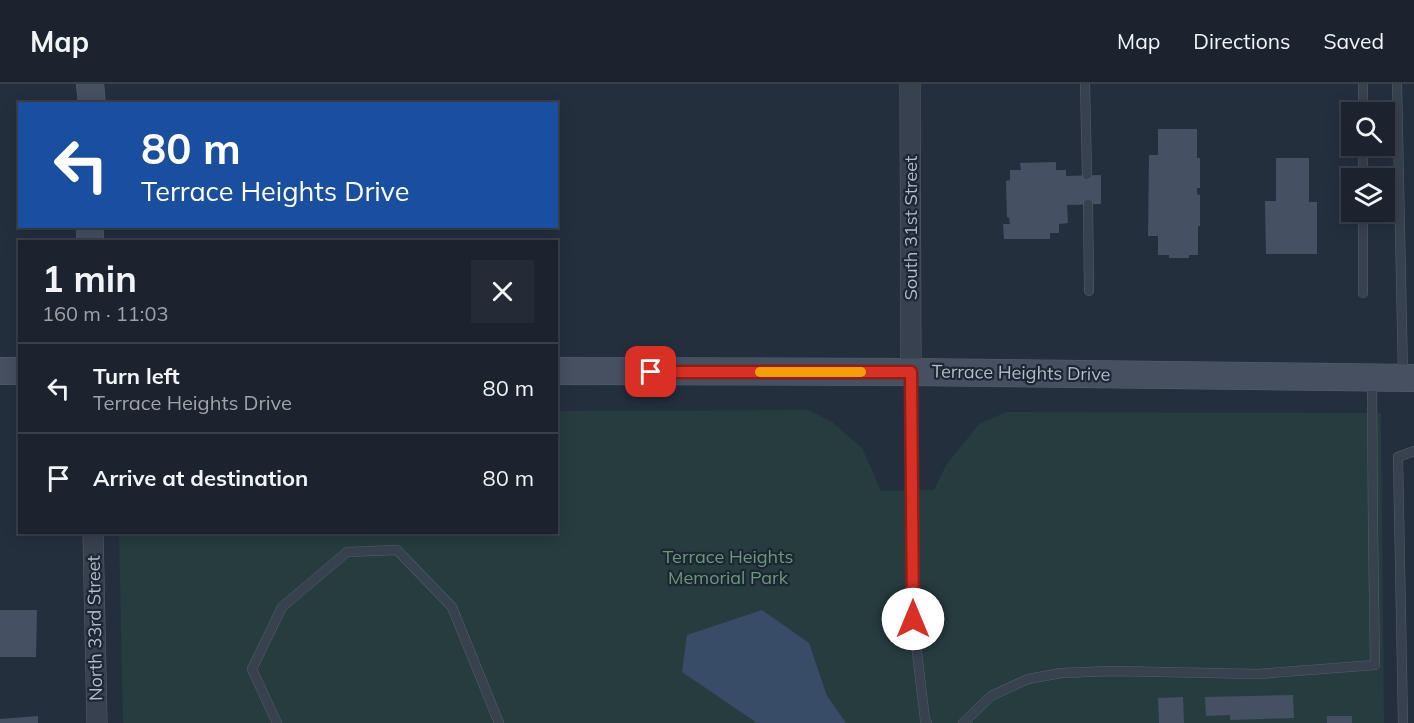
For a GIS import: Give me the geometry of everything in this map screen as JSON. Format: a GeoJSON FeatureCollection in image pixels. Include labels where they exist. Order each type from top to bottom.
{"type":"FeatureCollection","features":[{"type":"Feature","properties":{"kind":"main road"},"geometry":{"type":"LineString","coordinates":[[90,84],[92,102]]}},
{"type":"Feature","properties":{"kind":"main road"},"geometry":{"type":"LineString","coordinates":[[0,370],[18,370]]}},
{"type":"Feature","properties":{"kind":"main road","name":"Terrace Heights Drive"},"geometry":{"type":"LineString","coordinates":[[558,371],[911,372],[1408,378]]}},
{"type":"Feature","properties":{"kind":"street","name":"South 31st Street"},"geometry":{"type":"LineString","coordinates":[[910,84],[911,372]]}},
{"type":"Feature","properties":{"kind":"street","name":"North 33rd Street"},"geometry":{"type":"LineString","coordinates":[[93,534],[97,723]]}},
{"type":"Feature","properties":{"kind":"lane"},"geometry":{"type":"LineString","coordinates":[[1085,84],[1087,175]]}},
{"type":"Feature","properties":{"kind":"lane"},"geometry":{"type":"LineString","coordinates":[[1363,84],[1363,102]]}},
{"type":"Feature","properties":{"kind":"lane"},"geometry":{"type":"LineString","coordinates":[[1397,84],[1408,378]]}},
{"type":"Feature","properties":{"kind":"lane"},"geometry":{"type":"LineString","coordinates":[[1088,204],[1089,291]]}},
{"type":"Feature","properties":{"kind":"lane"},"geometry":{"type":"LineString","coordinates":[[1363,222],[1363,293]]}},
{"type":"Feature","properties":{"kind":"lane"},"geometry":{"type":"LineString","coordinates":[[911,372],[913,619],[927,723]]}},
{"type":"Feature","properties":{"kind":"lane"},"geometry":{"type":"LineString","coordinates":[[963,723],[991,696],[1028,679],[1061,673],[1113,671],[1258,674],[1375,664],[1372,378]]}},
{"type":"Feature","properties":{"kind":"lane"},"geometry":{"type":"LineString","coordinates":[[1403,723],[1398,458],[1414,451]]}},
{"type":"Feature","properties":{"kind":"lane"},"geometry":{"type":"LineString","coordinates":[[277,723],[252,669],[282,607],[347,552],[397,550],[452,607],[499,723]]}},
{"type":"Feature","properties":{"kind":"green space","name":"Terrace Heights Memorial Park"},"geometry":{"type":"Polygon","coordinates":[[[808,410],[832,422],[862,448],[881,491],[934,490],[946,465],[979,424],[1006,412],[1381,413],[1384,723],[123,723],[119,534],[558,534],[558,411],[808,410]]]}},
{"type":"Feature","properties":{"kind":"water"},"geometry":{"type":"Polygon","coordinates":[[[762,610],[809,643],[827,696],[846,723],[757,723],[682,672],[687,635],[762,610]]]}},
{"type":"Feature","properties":{"kind":"building"},"geometry":{"type":"Polygon","coordinates":[[[1158,129],[1197,129],[1197,158],[1200,158],[1200,188],[1197,188],[1197,194],[1200,195],[1200,226],[1198,226],[1198,255],[1189,255],[1189,258],[1169,258],[1169,255],[1158,255],[1158,236],[1148,236],[1149,155],[1158,155],[1158,129]]]}},
{"type":"Feature","properties":{"kind":"building"},"geometry":{"type":"Polygon","coordinates":[[[1276,158],[1309,158],[1309,202],[1317,202],[1317,254],[1266,254],[1265,201],[1276,201],[1276,158]]]}},
{"type":"Feature","properties":{"kind":"building"},"geometry":{"type":"Polygon","coordinates":[[[1056,162],[1056,170],[1066,170],[1066,176],[1101,175],[1101,204],[1067,205],[1068,223],[1059,224],[1059,233],[1050,233],[1050,239],[1004,239],[1003,224],[1010,224],[1007,217],[1006,181],[1010,180],[1010,170],[1021,170],[1020,163],[1056,162]]]}},
{"type":"Feature","properties":{"kind":"building"},"geometry":{"type":"Polygon","coordinates":[[[0,610],[37,610],[36,657],[0,657],[0,610]]]}},
{"type":"Feature","properties":{"kind":"building"},"geometry":{"type":"Polygon","coordinates":[[[1293,695],[1294,718],[1230,720],[1230,715],[1206,716],[1205,697],[1293,695]]]}},
{"type":"Feature","properties":{"kind":"building"},"geometry":{"type":"Polygon","coordinates":[[[1183,697],[1184,723],[1159,723],[1158,698],[1183,697]]]}},
{"type":"Feature","properties":{"kind":"building"},"geometry":{"type":"Polygon","coordinates":[[[38,716],[38,723],[0,723],[0,719],[38,716]]]}},
{"type":"Feature","properties":{"kind":"building"},"geometry":{"type":"Polygon","coordinates":[[[1327,716],[1352,716],[1352,723],[1327,723],[1327,716]]]}},
{"type":"Feature","properties":{"kind":"slow traffic"},"geometry":{"type":"LineString","coordinates":[[760,372],[861,372]]}},
{"type":"Feature","properties":{"kind":"route"},"geometry":{"type":"LineString","coordinates":[[651,372],[911,372],[913,619]]}}]}
